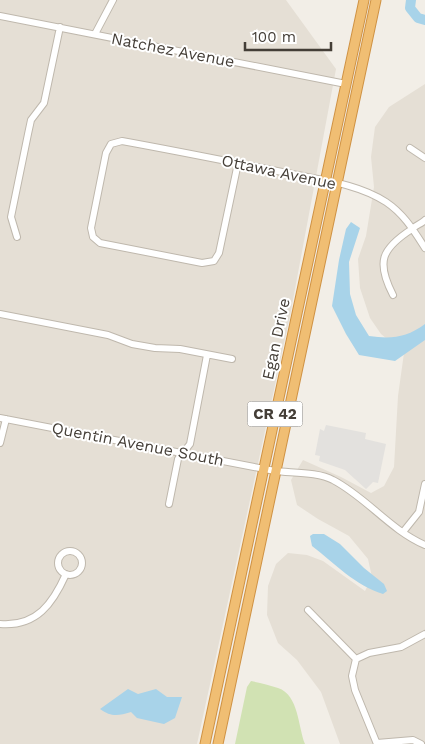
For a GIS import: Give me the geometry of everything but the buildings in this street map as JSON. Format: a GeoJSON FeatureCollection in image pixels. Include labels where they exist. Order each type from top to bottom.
{"type":"FeatureCollection","features":[{"type":"Feature","properties":{"kind":"highway","name":"Egan Drive"},"geometry":{"type":"LineString","coordinates":[[205,744],[364,0]]}},
{"type":"Feature","properties":{"kind":"highway","name":"Egan Drive"},"geometry":{"type":"LineString","coordinates":[[218,744],[376,0]]}},
{"type":"Feature","properties":{"kind":"street"},"geometry":{"type":"LineString","coordinates":[[95,34],[113,0]]}},
{"type":"Feature","properties":{"kind":"street","name":"Natchez Avenue"},"geometry":{"type":"LineString","coordinates":[[0,16],[346,84]]}},
{"type":"Feature","properties":{"kind":"street"},"geometry":{"type":"LineString","coordinates":[[17,237],[12,217],[28,134],[31,120],[44,103],[60,27]]}},
{"type":"Feature","properties":{"kind":"street","name":"Ottawa Avenue"},"geometry":{"type":"LineString","coordinates":[[238,163],[219,252],[214,261],[202,263],[100,243],[90,232],[106,153],[111,144],[122,140],[238,163],[326,181],[338,183],[356,188],[385,202],[398,212],[413,228],[425,248]]}},
{"type":"Feature","properties":{"kind":"street"},"geometry":{"type":"LineString","coordinates":[[410,148],[425,158]]}},
{"type":"Feature","properties":{"kind":"street"},"geometry":{"type":"LineString","coordinates":[[394,295],[383,273],[384,258],[391,245],[425,220]]}},
{"type":"Feature","properties":{"kind":"street"},"geometry":{"type":"LineString","coordinates":[[0,314],[108,335],[140,345],[162,349],[180,349],[232,359]]}},
{"type":"Feature","properties":{"kind":"street"},"geometry":{"type":"LineString","coordinates":[[169,504],[178,460],[190,444],[207,355]]}},
{"type":"Feature","properties":{"kind":"street"},"geometry":{"type":"LineString","coordinates":[[0,443],[3,418]]}},
{"type":"Feature","properties":{"kind":"street","name":"Quentin Avenue South"},"geometry":{"type":"LineString","coordinates":[[3,418],[275,471],[331,478],[403,532],[425,545]]}},
{"type":"Feature","properties":{"kind":"street"},"geometry":{"type":"LineString","coordinates":[[403,532],[419,512],[425,484]]}},
{"type":"Feature","properties":{"kind":"street"},"geometry":{"type":"LineString","coordinates":[[0,624],[17,623],[41,612],[52,601],[66,574]]}},
{"type":"Feature","properties":{"kind":"street"},"geometry":{"type":"LineString","coordinates":[[308,610],[356,659]]}},
{"type":"Feature","properties":{"kind":"street"},"geometry":{"type":"LineString","coordinates":[[356,659],[369,653],[402,647],[425,634]]}},
{"type":"Feature","properties":{"kind":"street"},"geometry":{"type":"LineString","coordinates":[[356,659],[352,676],[355,690],[377,744],[413,740],[421,744]]}},
{"type":"Feature","properties":{"kind":"shaded area"},"geometry":{"type":"Polygon","coordinates":[[[0,0],[286,0],[336,69],[290,316],[197,744],[0,744],[0,0]]]}},
{"type":"Feature","properties":{"kind":"shaded area"},"geometry":{"type":"Polygon","coordinates":[[[425,84],[425,744],[340,744],[321,692],[297,660],[278,643],[267,615],[268,586],[276,564],[288,553],[307,555],[323,561],[365,591],[372,577],[368,559],[349,536],[297,505],[291,480],[303,460],[371,493],[384,486],[394,467],[398,396],[404,353],[381,334],[370,318],[360,288],[358,259],[366,236],[374,187],[371,157],[375,127],[389,107],[425,84]]]}},
{"type":"Feature","properties":{"kind":"shaded area"},"geometry":{"type":"Polygon","coordinates":[[[326,425],[366,433],[365,439],[386,444],[378,483],[373,482],[366,489],[345,470],[319,461],[320,456],[315,455],[320,429],[324,431],[326,425]]]}},
{"type":"Feature","properties":{"kind":"green space"},"geometry":{"type":"Polygon","coordinates":[[[251,681],[278,688],[290,697],[297,712],[305,744],[235,744],[247,687],[251,681]]]}},
{"type":"Feature","properties":{"kind":"water"},"geometry":{"type":"Polygon","coordinates":[[[351,222],[360,228],[349,262],[350,294],[356,315],[369,336],[405,335],[425,324],[425,340],[395,361],[359,355],[332,306],[346,229],[351,222]]]}},
{"type":"Feature","properties":{"kind":"water"},"geometry":{"type":"Polygon","coordinates":[[[313,534],[324,534],[340,544],[364,568],[384,584],[387,591],[383,594],[373,590],[346,573],[312,546],[310,536],[313,534]]]}},
{"type":"Feature","properties":{"kind":"water"},"geometry":{"type":"Polygon","coordinates":[[[128,689],[138,694],[156,689],[167,697],[182,697],[175,718],[164,724],[137,718],[131,712],[115,715],[100,709],[128,689]]]}},
{"type":"Feature","properties":{"kind":"waterway"},"geometry":{"type":"LineString","coordinates":[[411,0],[410,8],[418,18],[425,20]]}}]}
